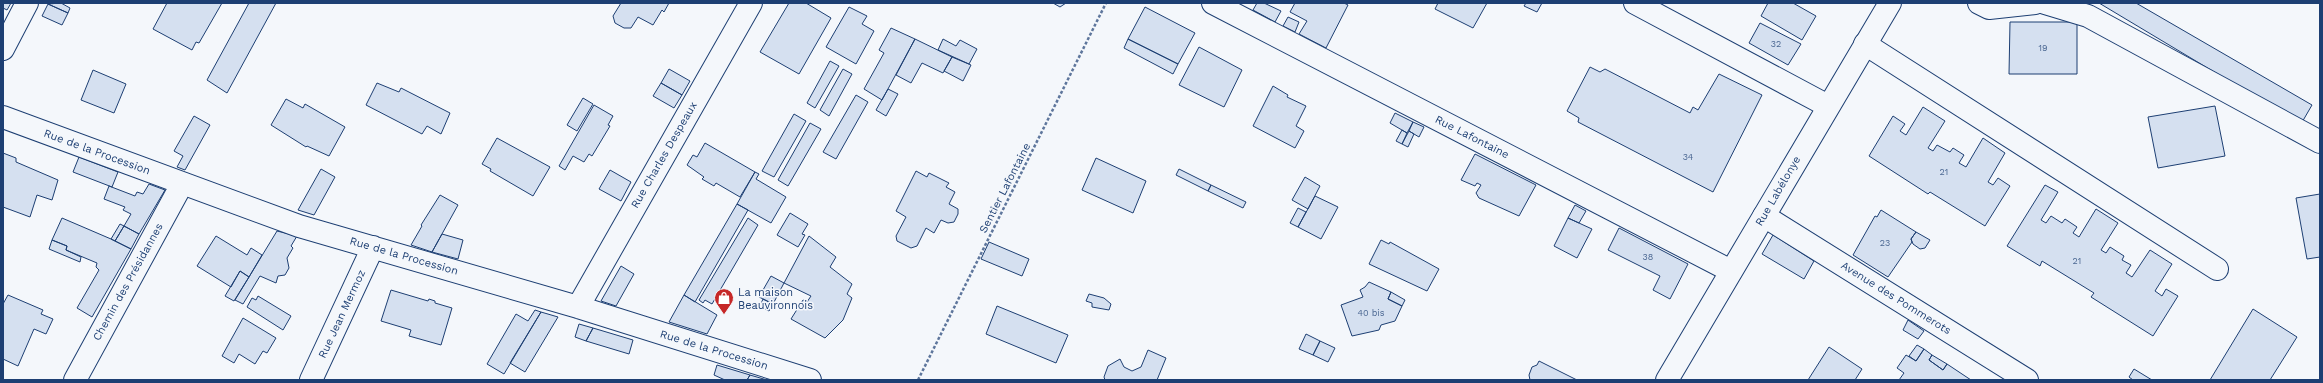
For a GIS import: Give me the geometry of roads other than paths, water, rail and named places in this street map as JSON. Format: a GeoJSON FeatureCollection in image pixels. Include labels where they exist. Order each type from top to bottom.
{"type":"FeatureCollection","features":[{"type":"Feature","properties":{"kind":"street"},"geometry":{"type":"LineString","coordinates":[[3,49],[27,3]]}},
{"type":"Feature","properties":{"kind":"street","name":"Rue Charles Despeaux"},"geometry":{"type":"LineString","coordinates":[[578,307],[751,3]]}},
{"type":"Feature","properties":{"kind":"street","name":"Rue Lafontaine"},"geometry":{"type":"LineString","coordinates":[[1213,3],[1730,271]]}},
{"type":"Feature","properties":{"kind":"street"},"geometry":{"type":"LineString","coordinates":[[1634,3],[1828,106]]}},
{"type":"Feature","properties":{"kind":"street","name":"Rue Labélonye"},"geometry":{"type":"LineString","coordinates":[[1667,380],[1730,271],[1890,3]]}},
{"type":"Feature","properties":{"kind":"street"},"geometry":{"type":"LineString","coordinates":[[1979,3],[1989,8],[2034,3]]}},
{"type":"Feature","properties":{"kind":"street"},"geometry":{"type":"LineString","coordinates":[[2045,3],[2088,16],[2320,142]]}},
{"type":"Feature","properties":{"kind":"street"},"geometry":{"type":"LineString","coordinates":[[1865,44],[2217,269]]}},
{"type":"Feature","properties":{"kind":"street","name":"Rue de la Procession"},"geometry":{"type":"LineString","coordinates":[[3,117],[298,226],[578,307],[810,380]]}},
{"type":"Feature","properties":{"kind":"street","name":"Chemin des Présidannes"},"geometry":{"type":"LineString","coordinates":[[75,380],[182,184]]}},
{"type":"Feature","properties":{"kind":"street","name":"Avenue des Pommerots"},"geometry":{"type":"LineString","coordinates":[[1764,216],[2027,380]]}},
{"type":"Feature","properties":{"kind":"street","name":"Rue Jean Mermoz"},"geometry":{"type":"LineString","coordinates":[[311,380],[373,247]]}},
{"type":"Feature","properties":{"kind":"place","name":"La maison Beauvironnois"},"geometry":{"type":"Point","coordinates":[724,315]}}]}
